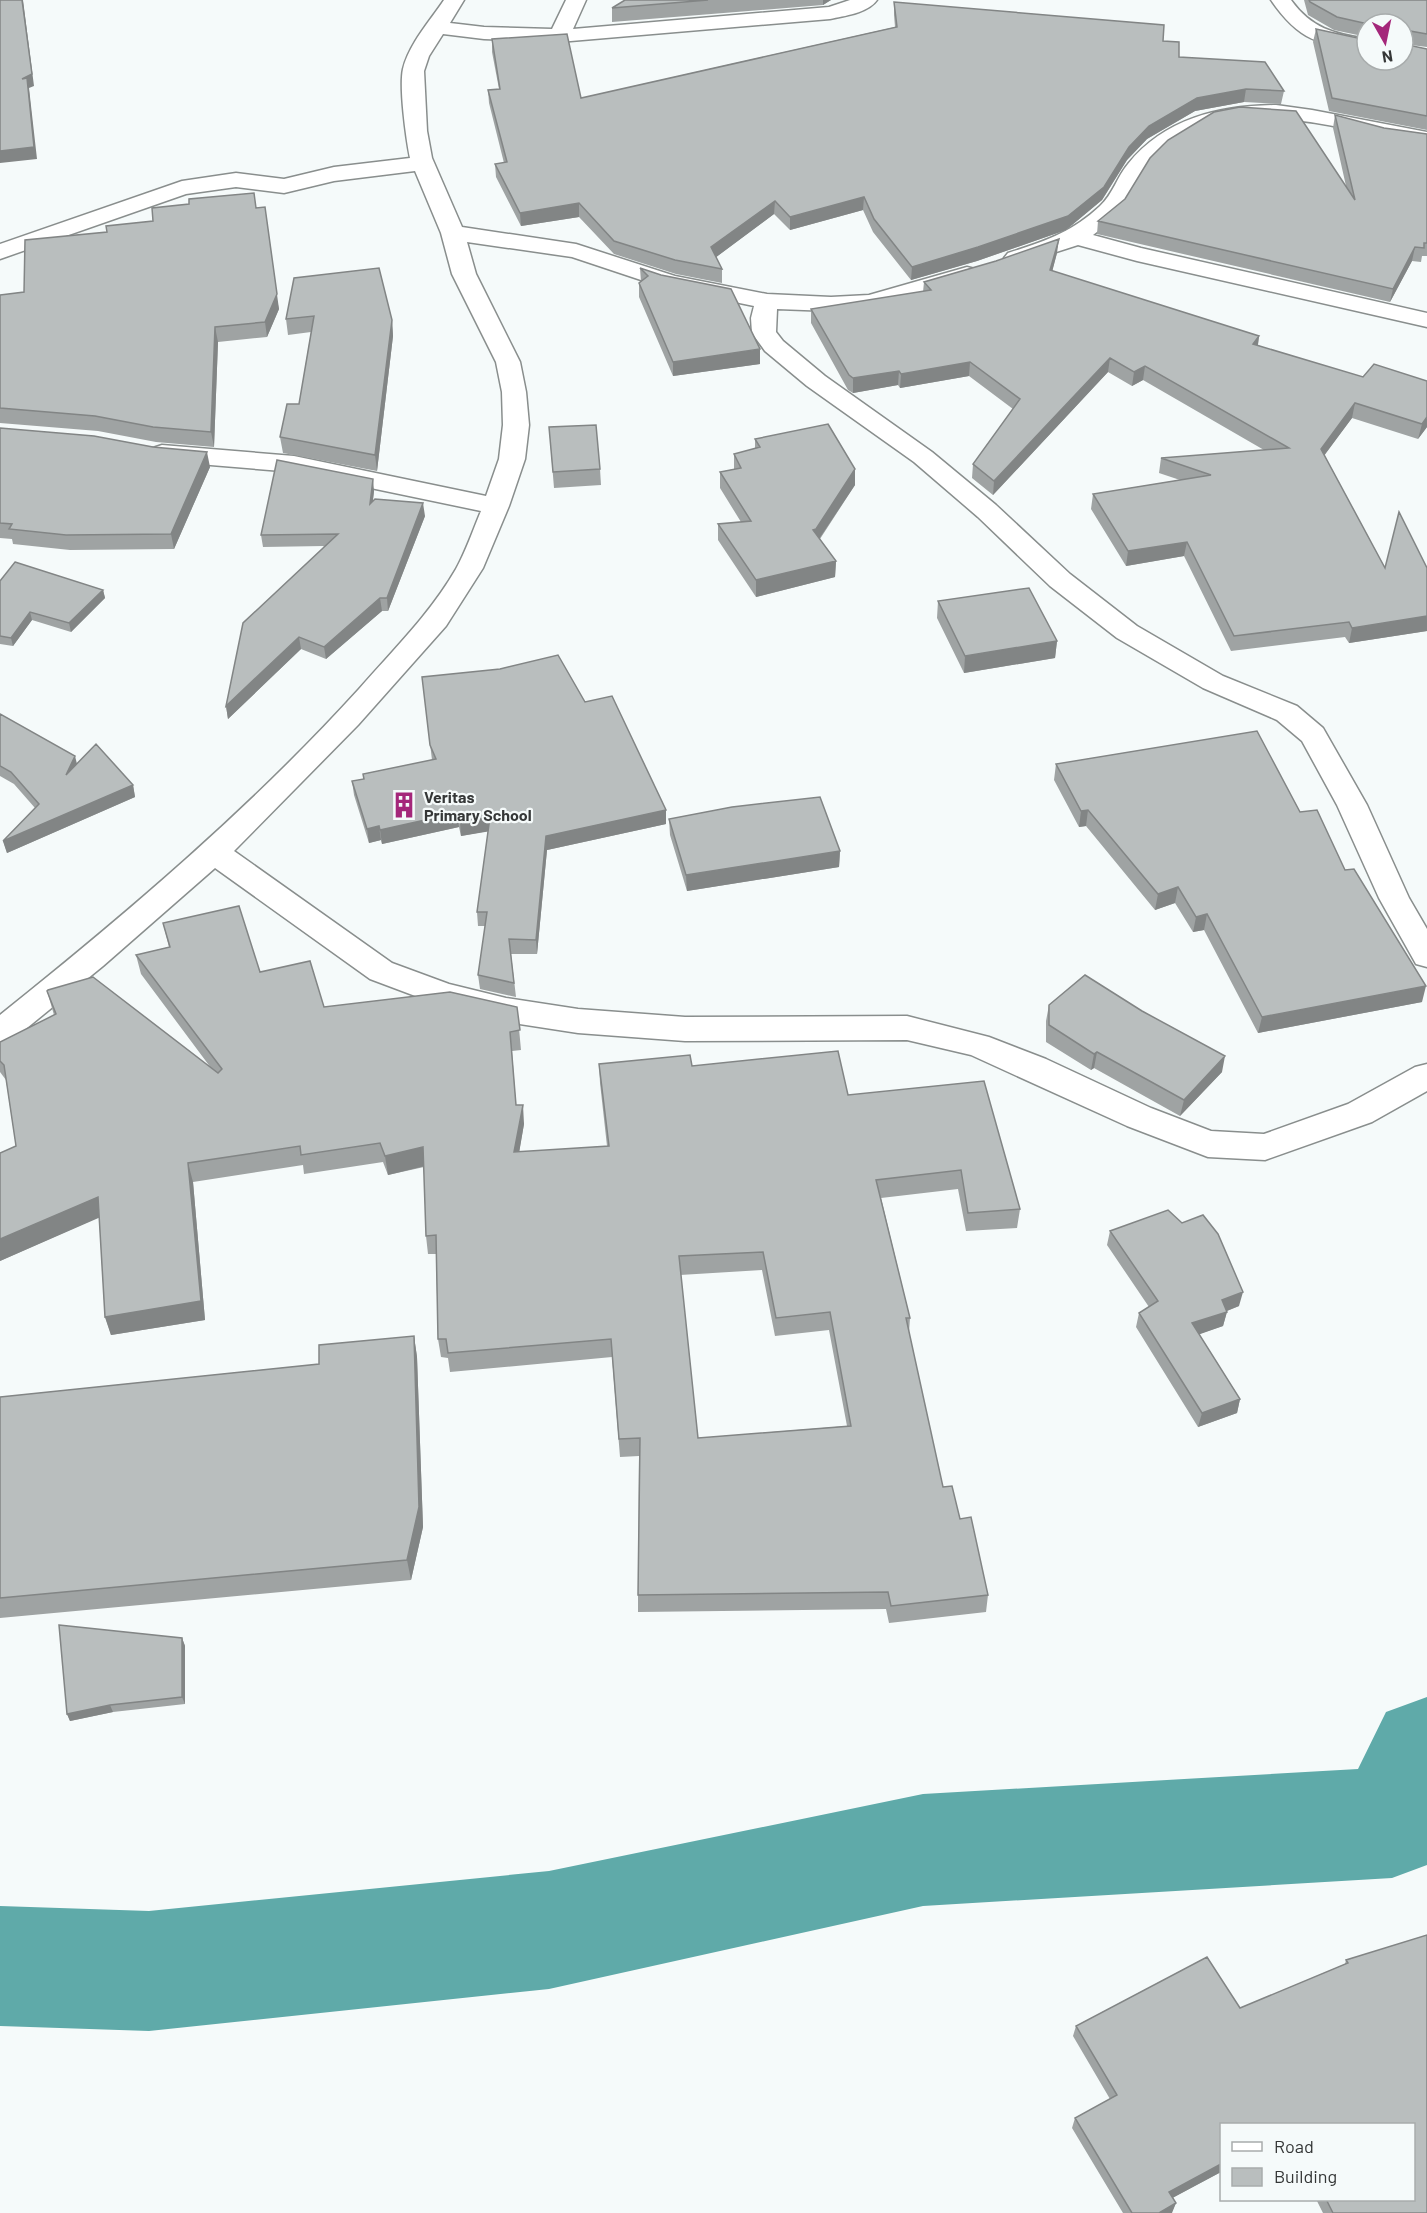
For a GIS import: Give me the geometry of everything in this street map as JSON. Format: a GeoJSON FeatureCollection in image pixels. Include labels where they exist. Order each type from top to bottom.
{"type":"FeatureCollection","features":[{"type":"Feature","properties":{"kind":"street"},"geometry":{"type":"LineString","coordinates":[[0,1033],[92,958],[232,836],[348,718],[436,620],[470,568],[496,506],[512,459],[516,425],[514,392],[508,362],[464,274],[453,232],[423,163],[416,131],[413,71],[418,56],[454,0]]}},
{"type":"Feature","properties":{"kind":"street"},"geometry":{"type":"LineString","coordinates":[[559,36],[576,0]]}},
{"type":"Feature","properties":{"kind":"street"},"geometry":{"type":"LineString","coordinates":[[436,27],[484,33],[559,36],[830,14],[867,0]]}},
{"type":"Feature","properties":{"kind":"street"},"geometry":{"type":"LineString","coordinates":[[1281,0],[1292,18],[1304,29],[1322,37],[1355,43]]}},
{"type":"Feature","properties":{"kind":"street"},"geometry":{"type":"LineString","coordinates":[[453,232],[576,250],[670,282],[767,301],[831,304],[870,302],[991,266],[1075,237],[1113,206],[1137,166],[1157,146],[1203,118],[1238,111],[1267,111],[1341,121],[1382,132],[1427,139]]}},
{"type":"Feature","properties":{"kind":"street"},"geometry":{"type":"LineString","coordinates":[[0,252],[182,188],[236,180],[284,186],[334,174],[423,163]]}},
{"type":"Feature","properties":{"kind":"street"},"geometry":{"type":"LineString","coordinates":[[1075,237],[1137,254],[1427,321]]}},
{"type":"Feature","properties":{"kind":"street"},"geometry":{"type":"LineString","coordinates":[[767,301],[763,318],[764,333],[774,346],[816,381],[923,457],[987,511],[1060,580],[1127,632],[1213,682],[1287,713],[1312,735],[1352,805],[1394,898],[1427,956]]}},
{"type":"Feature","properties":{"kind":"street"},"geometry":{"type":"LineString","coordinates":[[133,448],[190,456],[294,464],[496,506]]}},
{"type":"Feature","properties":{"kind":"street"},"geometry":{"type":"LineString","coordinates":[[214,852],[381,971],[442,994],[506,1010],[602,1023],[685,1029],[907,1028],[978,1045],[1034,1068],[1139,1117],[1208,1144],[1265,1147],[1360,1113],[1427,1076]]}},
{"type":"Feature","properties":{"kind":"building"},"geometry":{"type":"Polygon","coordinates":[[[0,0],[22,0],[32,74],[22,79],[27,78],[34,147],[0,151],[0,0]]]}},
{"type":"Feature","properties":{"kind":"building"},"geometry":{"type":"Polygon","coordinates":[[[625,0],[708,0],[612,8],[625,0]]]}},
{"type":"Feature","properties":{"kind":"building"},"geometry":{"type":"Polygon","coordinates":[[[1309,0],[1427,0],[1427,34],[1415,32],[1415,12],[1355,12],[1355,21],[1337,17],[1309,0]]]}},
{"type":"Feature","properties":{"kind":"building"},"geometry":{"type":"Polygon","coordinates":[[[894,2],[1164,25],[1163,41],[1179,42],[1179,57],[1265,62],[1284,91],[1246,89],[1197,98],[1149,126],[1129,147],[1104,187],[1068,216],[912,267],[874,219],[864,197],[790,217],[775,201],[711,247],[722,269],[675,260],[614,241],[579,203],[520,213],[495,164],[507,162],[488,90],[500,89],[492,39],[567,34],[581,98],[897,27],[894,2]]]}},
{"type":"Feature","properties":{"kind":"building"},"geometry":{"type":"Polygon","coordinates":[[[1316,29],[1355,37],[1355,72],[1415,72],[1415,46],[1427,49],[1427,116],[1332,98],[1316,29]]]}},
{"type":"Feature","properties":{"kind":"building"},"geometry":{"type":"Polygon","coordinates":[[[1240,107],[1296,111],[1355,200],[1335,115],[1384,128],[1427,134],[1427,243],[1424,243],[1424,248],[1415,247],[1393,289],[1098,221],[1125,199],[1150,158],[1168,140],[1214,112],[1240,107]]]}},
{"type":"Feature","properties":{"kind":"building"},"geometry":{"type":"Polygon","coordinates":[[[254,193],[256,208],[265,207],[277,294],[265,322],[215,327],[211,432],[153,427],[95,416],[0,408],[0,295],[24,292],[25,240],[107,232],[106,226],[153,221],[152,208],[189,204],[189,199],[254,193]]]}},
{"type":"Feature","properties":{"kind":"building"},"geometry":{"type":"Polygon","coordinates":[[[1059,239],[1050,270],[1259,336],[1253,344],[1363,377],[1374,364],[1427,381],[1427,417],[1422,424],[1355,403],[1321,449],[1385,568],[1399,512],[1427,568],[1427,616],[1352,628],[1349,622],[1234,636],[1187,542],[1128,551],[1093,494],[1211,475],[1161,458],[1289,448],[1145,366],[1134,372],[1110,358],[994,481],[973,464],[1020,399],[970,362],[901,374],[899,371],[853,378],[849,375],[811,309],[931,290],[924,282],[996,261],[1059,239]]]}},
{"type":"Feature","properties":{"kind":"building"},"geometry":{"type":"Polygon","coordinates":[[[379,268],[392,320],[375,455],[280,437],[287,404],[299,404],[314,316],[286,319],[294,278],[379,268]]]}},
{"type":"Feature","properties":{"kind":"building"},"geometry":{"type":"Polygon","coordinates":[[[640,268],[661,275],[731,289],[760,349],[673,362],[639,283],[648,276],[640,268]]]}},
{"type":"Feature","properties":{"kind":"building"},"geometry":{"type":"Polygon","coordinates":[[[828,424],[855,469],[816,529],[813,530],[836,561],[756,580],[718,524],[751,521],[720,472],[741,468],[734,454],[760,447],[755,439],[828,424]]]}},
{"type":"Feature","properties":{"kind":"building"},"geometry":{"type":"Polygon","coordinates":[[[596,425],[600,469],[553,472],[549,427],[596,425]]]}},
{"type":"Feature","properties":{"kind":"building"},"geometry":{"type":"Polygon","coordinates":[[[0,428],[94,436],[153,447],[207,452],[171,534],[66,535],[9,529],[12,524],[0,523],[0,428]]]}},
{"type":"Feature","properties":{"kind":"building"},"geometry":{"type":"Polygon","coordinates":[[[277,460],[373,479],[370,504],[375,499],[423,503],[387,598],[380,598],[324,647],[299,637],[226,706],[243,623],[338,534],[261,535],[277,460]]]}},
{"type":"Feature","properties":{"kind":"building"},"geometry":{"type":"Polygon","coordinates":[[[15,562],[103,590],[69,623],[30,612],[11,638],[0,636],[0,581],[15,562]]]}},
{"type":"Feature","properties":{"kind":"building"},"geometry":{"type":"Polygon","coordinates":[[[1029,588],[1057,641],[965,656],[938,601],[1029,588]]]}},
{"type":"Feature","properties":{"kind":"building"},"geometry":{"type":"Polygon","coordinates":[[[558,655],[585,702],[612,696],[666,810],[546,836],[536,940],[509,939],[514,983],[478,975],[487,912],[477,912],[490,817],[460,822],[457,813],[380,830],[379,826],[367,829],[352,781],[364,779],[363,774],[436,759],[430,745],[422,677],[500,669],[558,655]]]}},
{"type":"Feature","properties":{"kind":"building"},"geometry":{"type":"Polygon","coordinates":[[[0,714],[75,756],[66,775],[96,744],[133,785],[3,841],[39,804],[11,772],[0,766],[0,714]]]}},
{"type":"Feature","properties":{"kind":"building"},"geometry":{"type":"Polygon","coordinates":[[[1257,731],[1300,812],[1317,810],[1345,870],[1354,869],[1426,986],[1262,1017],[1207,914],[1196,917],[1178,887],[1158,894],[1088,810],[1081,811],[1056,764],[1257,731]]]}},
{"type":"Feature","properties":{"kind":"building"},"geometry":{"type":"Polygon","coordinates":[[[820,797],[840,851],[686,875],[669,819],[732,807],[820,797]]]}},
{"type":"Feature","properties":{"kind":"building"},"geometry":{"type":"Polygon","coordinates":[[[239,906],[260,972],[310,961],[324,1007],[450,992],[517,1007],[520,1030],[510,1032],[516,1105],[523,1105],[514,1152],[609,1146],[599,1064],[690,1055],[692,1066],[838,1051],[848,1095],[984,1081],[1020,1209],[968,1213],[961,1170],[876,1180],[910,1318],[906,1318],[943,1487],[952,1486],[960,1519],[971,1517],[988,1595],[891,1606],[888,1592],[638,1595],[640,1438],[619,1439],[611,1339],[448,1353],[446,1339],[438,1339],[436,1235],[426,1236],[423,1147],[385,1156],[380,1143],[301,1155],[300,1146],[188,1163],[201,1301],[105,1317],[98,1197],[0,1239],[0,1153],[16,1146],[4,1065],[0,1061],[0,1042],[56,1014],[48,990],[93,977],[218,1073],[222,1069],[136,955],[170,947],[163,923],[239,906]],[[763,1252],[679,1256],[698,1438],[851,1426],[830,1312],[776,1318],[763,1252]]]}},
{"type":"Feature","properties":{"kind":"building"},"geometry":{"type":"Polygon","coordinates":[[[1085,975],[1142,1011],[1225,1056],[1184,1100],[1097,1052],[1094,1054],[1049,1025],[1049,1005],[1085,975]]]}},
{"type":"Feature","properties":{"kind":"building"},"geometry":{"type":"Polygon","coordinates":[[[1168,1210],[1182,1223],[1203,1215],[1218,1234],[1243,1292],[1222,1300],[1227,1312],[1192,1323],[1240,1399],[1202,1413],[1139,1313],[1158,1301],[1110,1231],[1168,1210]]]}},
{"type":"Feature","properties":{"kind":"building"},"geometry":{"type":"Polygon","coordinates":[[[414,1336],[419,1507],[407,1560],[0,1598],[0,1397],[319,1364],[319,1345],[414,1336]]]}},
{"type":"Feature","properties":{"kind":"building"},"geometry":{"type":"Polygon","coordinates":[[[59,1625],[182,1638],[182,1697],[110,1705],[67,1714],[59,1625]]]}},
{"type":"Feature","properties":{"kind":"building"},"geometry":{"type":"Polygon","coordinates":[[[1427,1935],[1427,2213],[1333,2213],[1327,2201],[1415,2201],[1415,2123],[1220,2123],[1220,2165],[1169,2192],[1176,2203],[1159,2213],[1132,2213],[1075,2118],[1117,2095],[1076,2026],[1207,1957],[1240,2008],[1348,1963],[1346,1960],[1427,1935]]]}},
{"type":"Feature","properties":{"kind":"waterway"},"geometry":{"type":"LineString","coordinates":[[0,1966],[149,1971],[549,1930],[923,1850],[1392,1823],[1427,1750]]}},
{"type":"Feature","properties":{"kind":"place","name":"Veritas Primary School"},"geometry":{"type":"Point","coordinates":[404,805]}}]}
